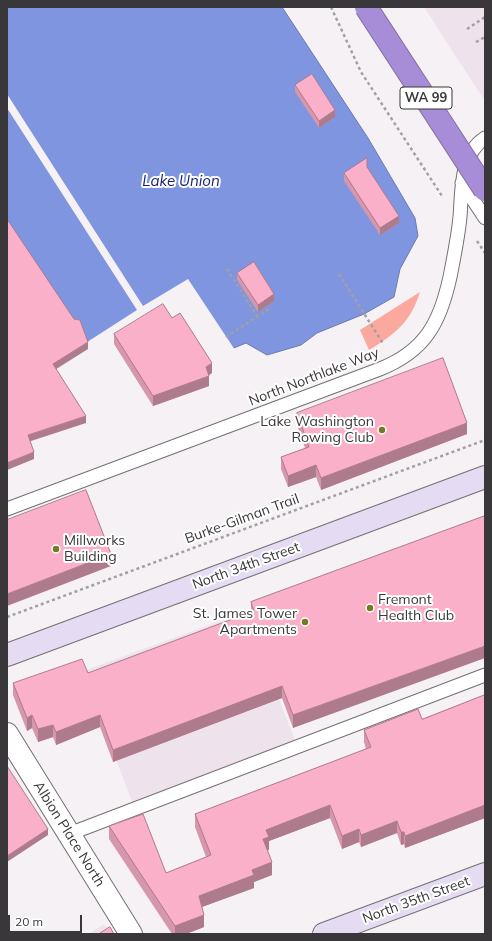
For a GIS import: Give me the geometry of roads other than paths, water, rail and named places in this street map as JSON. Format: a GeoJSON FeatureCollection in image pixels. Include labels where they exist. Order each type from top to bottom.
{"type":"FeatureCollection","features":[{"type":"Feature","properties":{"kind":"highway","name":"WA 99"},"geometry":{"type":"LineString","coordinates":[[366,7],[485,190]]}},
{"type":"Feature","properties":{"kind":"street","name":"North 34th Street"},"geometry":{"type":"LineString","coordinates":[[7,655],[485,477]]}},
{"type":"Feature","properties":{"kind":"street","name":"Albion Place North"},"geometry":{"type":"LineString","coordinates":[[7,734],[131,934]]}},
{"type":"Feature","properties":{"kind":"street","name":"North 35th Street"},"geometry":{"type":"LineString","coordinates":[[324,934],[485,874]]}},
{"type":"Feature","properties":{"kind":"lane","name":"North Northlake Way"},"geometry":{"type":"LineString","coordinates":[[7,509],[380,369],[405,357],[426,337],[434,325],[445,300],[455,255],[462,184],[469,157],[485,138]]}},
{"type":"Feature","properties":{"kind":"lane"},"geometry":{"type":"LineString","coordinates":[[462,184],[485,218]]}},
{"type":"Feature","properties":{"kind":"lane"},"geometry":{"type":"LineString","coordinates":[[68,834],[485,675]]}},
{"type":"Feature","properties":{"kind":"water","name":"Lake Union"},"geometry":{"type":"Polygon","coordinates":[[[7,7],[282,7],[368,138],[415,218],[418,236],[400,269],[394,297],[364,314],[317,333],[301,345],[267,355],[246,343],[7,441],[7,7]]]}},
{"type":"Feature","properties":{"kind":"place","name":"Lake Washington Rowing Club"},"geometry":{"type":"Point","coordinates":[382,430]}},
{"type":"Feature","properties":{"kind":"place","name":"Millworks Building"},"geometry":{"type":"Point","coordinates":[56,549]}},
{"type":"Feature","properties":{"kind":"place","name":"Fremont Health Club"},"geometry":{"type":"Point","coordinates":[370,608]}},
{"type":"Feature","properties":{"kind":"place","name":"St. James Tower Apartments"},"geometry":{"type":"Point","coordinates":[305,622]}}]}
